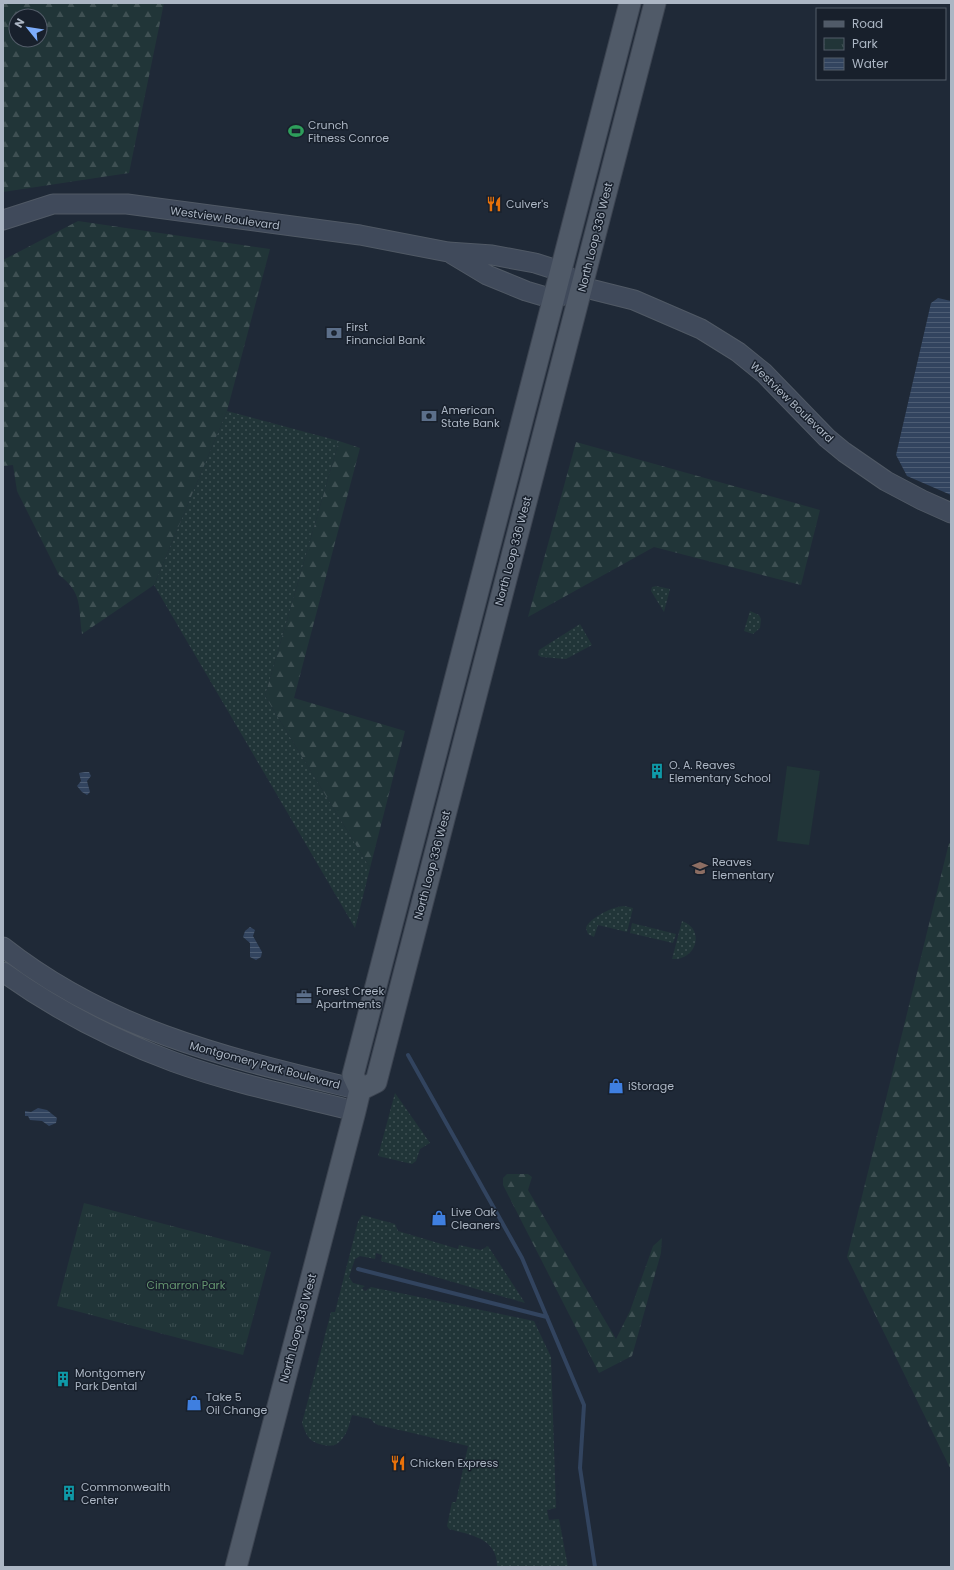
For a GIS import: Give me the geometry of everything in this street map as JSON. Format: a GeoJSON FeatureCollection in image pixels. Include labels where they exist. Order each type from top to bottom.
{"type":"FeatureCollection","features":[{"type":"Feature","properties":{"kind":"main road","name":"North Loop 336 West"},"geometry":{"type":"LineString","coordinates":[[236,1567],[360,1090],[352,1075],[630,3]]}},
{"type":"Feature","properties":{"kind":"main road","name":"North Loop 336 West"},"geometry":{"type":"LineString","coordinates":[[360,1090],[376,1082],[655,3]]}},
{"type":"Feature","properties":{"kind":"main road"},"geometry":{"type":"LineString","coordinates":[[465,643],[487,652]]}},
{"type":"Feature","properties":{"kind":"street","name":"Westview Boulevard"},"geometry":{"type":"LineString","coordinates":[[3,220],[54,204],[127,204],[360,235],[448,252],[492,255],[535,263],[560,271],[582,288],[634,300],[701,329],[738,352],[764,373],[827,438],[849,456],[886,481],[922,500],[951,512]]}},
{"type":"Feature","properties":{"kind":"street","name":"Westview Boulevard"},"geometry":{"type":"LineString","coordinates":[[448,252],[487,275],[526,291],[553,299]]}},
{"type":"Feature","properties":{"kind":"street"},"geometry":{"type":"LineString","coordinates":[[553,299],[582,288]]}},
{"type":"Feature","properties":{"kind":"street","name":"Montgomery Park Boulevard"},"geometry":{"type":"LineString","coordinates":[[3,947],[44,976],[80,997],[109,1013],[150,1031],[219,1055],[360,1090]]}},
{"type":"Feature","properties":{"kind":"street","name":"Montgomery Park Boulevard"},"geometry":{"type":"LineString","coordinates":[[3,972],[34,995],[82,1022],[130,1045],[175,1062],[219,1076],[355,1111]]}},
{"type":"Feature","properties":{"kind":"green space"},"geometry":{"type":"Polygon","coordinates":[[[3,3],[164,3],[129,173],[3,192],[3,3]]]}},
{"type":"Feature","properties":{"kind":"green space"},"geometry":{"type":"Polygon","coordinates":[[[78,221],[270,249],[227,411],[154,585],[82,634],[76,594],[67,582],[59,575],[17,491],[13,465],[3,466],[3,260],[78,221]]]}},
{"type":"Feature","properties":{"kind":"green space"},"geometry":{"type":"Polygon","coordinates":[[[227,411],[339,441],[265,696],[370,868],[355,928],[154,585],[227,411]]]}},
{"type":"Feature","properties":{"kind":"green space"},"geometry":{"type":"Polygon","coordinates":[[[339,441],[360,448],[294,698],[405,731],[370,868],[265,696],[339,441]]]}},
{"type":"Feature","properties":{"kind":"green space"},"geometry":{"type":"Polygon","coordinates":[[[576,442],[820,510],[801,585],[654,547],[528,617],[576,442]]]}},
{"type":"Feature","properties":{"kind":"green space"},"geometry":{"type":"Polygon","coordinates":[[[656,586],[670,589],[664,612],[651,591],[652,587],[656,586]]]}},
{"type":"Feature","properties":{"kind":"green space"},"geometry":{"type":"Polygon","coordinates":[[[750,611],[759,615],[761,619],[760,628],[753,634],[744,631],[750,611]]]}},
{"type":"Feature","properties":{"kind":"green space"},"geometry":{"type":"Polygon","coordinates":[[[580,624],[592,645],[566,659],[541,657],[538,655],[539,650],[580,624]]]}},
{"type":"Feature","properties":{"kind":"green space"},"geometry":{"type":"Polygon","coordinates":[[[787,766],[820,771],[809,845],[777,841],[787,766]]]}},
{"type":"Feature","properties":{"kind":"green space"},"geometry":{"type":"Polygon","coordinates":[[[949,843],[951,844],[951,1470],[847,1257],[949,843]]]}},
{"type":"Feature","properties":{"kind":"green space"},"geometry":{"type":"Polygon","coordinates":[[[624,906],[633,908],[627,932],[598,925],[594,937],[588,934],[586,928],[592,920],[608,910],[624,906]]]}},
{"type":"Feature","properties":{"kind":"green space"},"geometry":{"type":"Polygon","coordinates":[[[682,921],[694,930],[696,937],[695,943],[693,949],[688,954],[682,958],[672,959],[682,921]]]}},
{"type":"Feature","properties":{"kind":"green space"},"geometry":{"type":"Polygon","coordinates":[[[632,923],[676,934],[673,943],[630,933],[632,923]]]}},
{"type":"Feature","properties":{"kind":"green space"},"geometry":{"type":"Polygon","coordinates":[[[3,953],[125,1030],[125,1033],[121,1033],[19,975],[3,963],[3,953]]]}},
{"type":"Feature","properties":{"kind":"green space"},"geometry":{"type":"Polygon","coordinates":[[[395,1093],[430,1143],[420,1149],[416,1161],[412,1164],[378,1156],[395,1093]]]}},
{"type":"Feature","properties":{"kind":"green space"},"geometry":{"type":"Polygon","coordinates":[[[507,1174],[528,1174],[532,1177],[528,1190],[616,1339],[630,1311],[653,1246],[662,1238],[661,1253],[632,1356],[599,1373],[503,1185],[503,1178],[507,1174]]]}},
{"type":"Feature","properties":{"kind":"green space","name":"Cimarron Park"},"geometry":{"type":"Polygon","coordinates":[[[84,1203],[271,1252],[243,1355],[57,1306],[84,1203]]]}},
{"type":"Feature","properties":{"kind":"green space"},"geometry":{"type":"Polygon","coordinates":[[[362,1215],[395,1224],[398,1231],[458,1249],[459,1245],[481,1250],[488,1246],[525,1303],[381,1261],[382,1255],[376,1253],[375,1259],[360,1256],[355,1259],[349,1277],[353,1283],[365,1286],[362,1288],[365,1291],[371,1287],[534,1321],[551,1357],[556,1508],[547,1510],[549,1520],[559,1519],[568,1567],[497,1567],[496,1557],[488,1544],[474,1536],[449,1529],[447,1526],[452,1502],[456,1502],[468,1446],[378,1425],[371,1419],[352,1415],[346,1434],[335,1445],[328,1446],[319,1444],[311,1440],[306,1434],[302,1423],[331,1312],[335,1312],[358,1222],[362,1215]]]}},
{"type":"Feature","properties":{"kind":"water"},"geometry":{"type":"Polygon","coordinates":[[[938,298],[951,301],[951,495],[907,476],[896,455],[931,303],[938,298]]]}},
{"type":"Feature","properties":{"kind":"water"},"geometry":{"type":"Polygon","coordinates":[[[89,772],[91,776],[87,781],[90,792],[87,795],[77,786],[81,781],[79,773],[89,772]]]}},
{"type":"Feature","properties":{"kind":"water"},"geometry":{"type":"Polygon","coordinates":[[[250,927],[255,930],[253,936],[262,952],[261,957],[256,960],[250,957],[250,943],[243,937],[245,931],[250,927]]]}},
{"type":"Feature","properties":{"kind":"water"},"geometry":{"type":"Polygon","coordinates":[[[38,1108],[47,1110],[57,1118],[56,1123],[49,1126],[42,1121],[30,1120],[28,1116],[25,1116],[25,1111],[31,1112],[38,1108]]]}},
{"type":"Feature","properties":{"kind":"waterway"},"geometry":{"type":"LineString","coordinates":[[408,1055],[522,1258],[584,1405],[580,1468],[595,1567]]}},
{"type":"Feature","properties":{"kind":"waterway"},"geometry":{"type":"LineString","coordinates":[[358,1269],[547,1317]]}},
{"type":"Feature","properties":{"kind":"place","name":"Crunch Fitness Conroe"},"geometry":{"type":"Point","coordinates":[296,131]}},
{"type":"Feature","properties":{"kind":"place","name":"Culver's"},"geometry":{"type":"Point","coordinates":[494,204]}},
{"type":"Feature","properties":{"kind":"place","name":"First Financial Bank"},"geometry":{"type":"Point","coordinates":[334,333]}},
{"type":"Feature","properties":{"kind":"place","name":"American State Bank"},"geometry":{"type":"Point","coordinates":[429,416]}},
{"type":"Feature","properties":{"kind":"place","name":"O. A. Reaves Elementary School"},"geometry":{"type":"Point","coordinates":[657,771]}},
{"type":"Feature","properties":{"kind":"place","name":"Reaves Elementary"},"geometry":{"type":"Point","coordinates":[700,868]}},
{"type":"Feature","properties":{"kind":"place","name":"Forest Creek Apartments"},"geometry":{"type":"Point","coordinates":[304,997]}},
{"type":"Feature","properties":{"kind":"place","name":"iStorage"},"geometry":{"type":"Point","coordinates":[616,1086]}},
{"type":"Feature","properties":{"kind":"place","name":"Live Oak Cleaners"},"geometry":{"type":"Point","coordinates":[439,1218]}},
{"type":"Feature","properties":{"kind":"place","name":"Montgomery Park Dental"},"geometry":{"type":"Point","coordinates":[63,1379]}},
{"type":"Feature","properties":{"kind":"place","name":"Take 5 Oil Change"},"geometry":{"type":"Point","coordinates":[194,1403]}},
{"type":"Feature","properties":{"kind":"place","name":"Chicken Express"},"geometry":{"type":"Point","coordinates":[398,1463]}},
{"type":"Feature","properties":{"kind":"place","name":"Commonwealth Center"},"geometry":{"type":"Point","coordinates":[69,1493]}}]}
